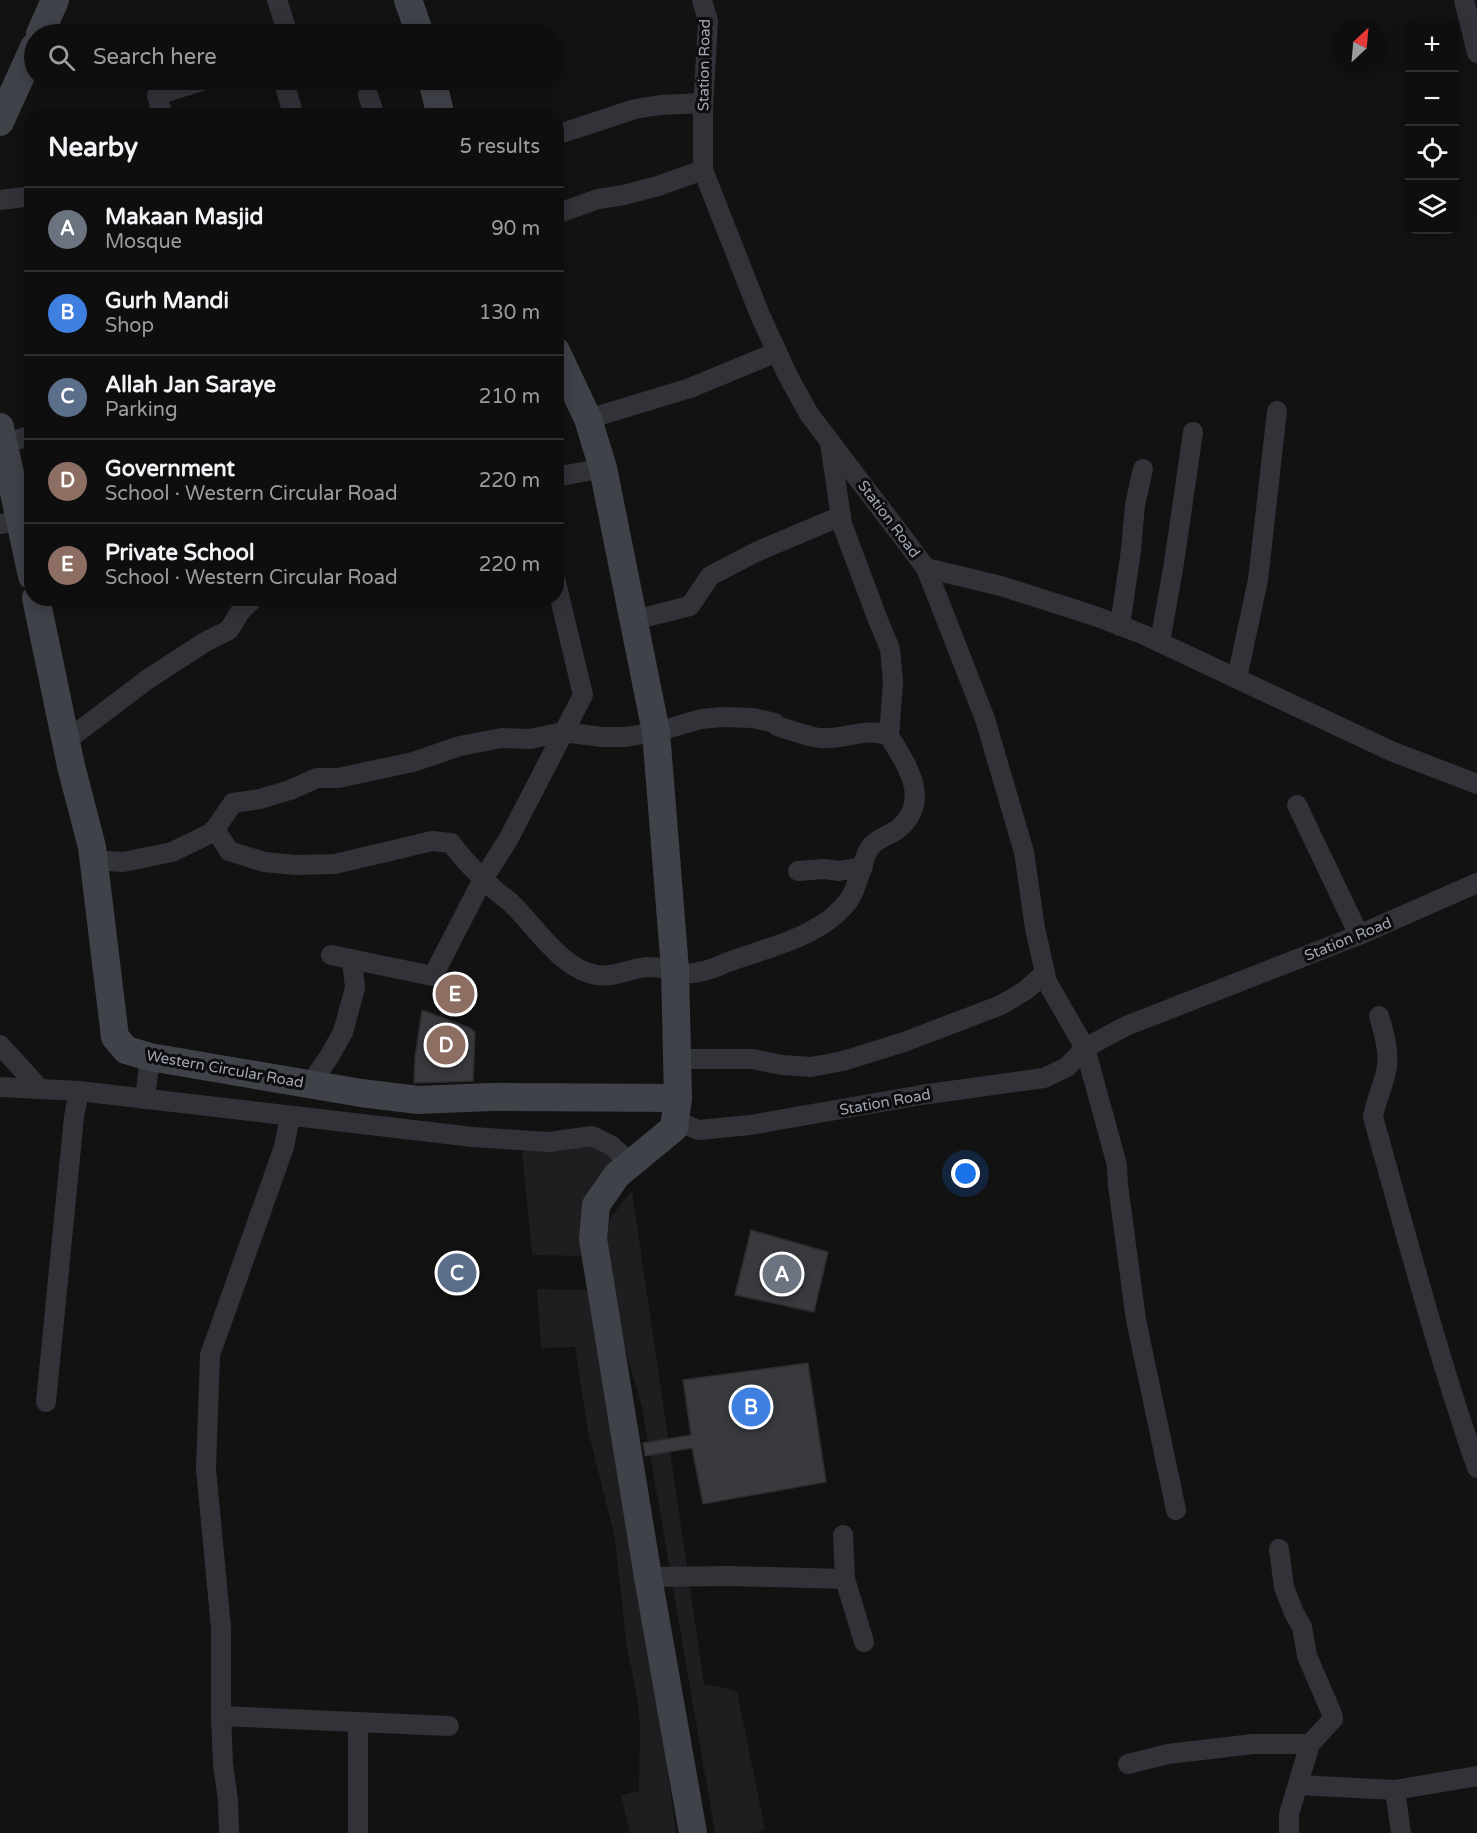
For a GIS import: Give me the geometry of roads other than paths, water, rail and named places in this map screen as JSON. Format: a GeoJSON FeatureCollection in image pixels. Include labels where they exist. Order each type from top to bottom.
{"type":"FeatureCollection","features":[{"type":"Feature","properties":{"kind":"main road"},"geometry":{"type":"LineString","coordinates":[[44,24],[55,0]]}},
{"type":"Feature","properties":{"kind":"main road"},"geometry":{"type":"LineString","coordinates":[[408,0],[416,24]]}},
{"type":"Feature","properties":{"kind":"main road"},"geometry":{"type":"LineString","coordinates":[[0,122],[24,69]]}},
{"type":"Feature","properties":{"kind":"main road"},"geometry":{"type":"LineString","coordinates":[[434,90],[439,108]]}},
{"type":"Feature","properties":{"kind":"main road"},"geometry":{"type":"LineString","coordinates":[[564,368],[588,419],[603,468],[656,732],[675,971],[677,1109],[674,1128],[617,1175],[597,1205],[593,1239],[648,1577],[693,1833]]}},
{"type":"Feature","properties":{"kind":"main road"},"geometry":{"type":"LineString","coordinates":[[2,435],[10,523],[24,557]]}},
{"type":"Feature","properties":{"kind":"main road","name":"Western Circular Road"},"geometry":{"type":"LineString","coordinates":[[38,606],[94,860],[115,1037],[126,1050],[150,1057],[418,1100],[491,1097],[677,1109]]}},
{"type":"Feature","properties":{"kind":"street"},"geometry":{"type":"LineString","coordinates":[[277,0],[285,24]]}},
{"type":"Feature","properties":{"kind":"street","name":"Station Road"},"geometry":{"type":"LineString","coordinates":[[702,0],[708,21],[703,103],[703,170],[756,306],[788,376],[809,414],[926,568],[985,719],[1024,852],[1035,928],[1047,982],[1085,1048]]}},
{"type":"Feature","properties":{"kind":"street"},"geometry":{"type":"LineString","coordinates":[[1464,0],[1477,53]]}},
{"type":"Feature","properties":{"kind":"street"},"geometry":{"type":"LineString","coordinates":[[161,108],[157,95],[173,90]]}},
{"type":"Feature","properties":{"kind":"street"},"geometry":{"type":"LineString","coordinates":[[286,90],[292,108]]}},
{"type":"Feature","properties":{"kind":"street"},"geometry":{"type":"LineString","coordinates":[[368,95],[372,108]]}},
{"type":"Feature","properties":{"kind":"street"},"geometry":{"type":"LineString","coordinates":[[564,132],[635,109],[703,103]]}},
{"type":"Feature","properties":{"kind":"street"},"geometry":{"type":"LineString","coordinates":[[564,211],[598,199],[658,186],[703,170]]}},
{"type":"Feature","properties":{"kind":"street"},"geometry":{"type":"LineString","coordinates":[[0,200],[24,197]]}},
{"type":"Feature","properties":{"kind":"street"},"geometry":{"type":"LineString","coordinates":[[588,419],[690,388],[777,352]]}},
{"type":"Feature","properties":{"kind":"street"},"geometry":{"type":"LineString","coordinates":[[1237,678],[1258,580],[1277,411]]}},
{"type":"Feature","properties":{"kind":"street"},"geometry":{"type":"LineString","coordinates":[[1160,642],[1178,540],[1193,432]]}},
{"type":"Feature","properties":{"kind":"street"},"geometry":{"type":"LineString","coordinates":[[2,435],[24,435]]}},
{"type":"Feature","properties":{"kind":"street"},"geometry":{"type":"LineString","coordinates":[[215,829],[229,851],[264,862],[295,865],[335,864],[432,842],[451,843],[466,863],[512,903],[547,943],[582,970],[597,975],[610,975],[647,967],[698,972],[787,941],[827,921],[850,899],[870,847],[878,839],[899,827],[914,809],[915,787],[900,753],[889,736],[893,682],[890,649],[842,524],[830,441]]}},
{"type":"Feature","properties":{"kind":"street"},"geometry":{"type":"LineString","coordinates":[[564,475],[603,468]]}},
{"type":"Feature","properties":{"kind":"street"},"geometry":{"type":"LineString","coordinates":[[1120,626],[1135,505],[1143,469]]}},
{"type":"Feature","properties":{"kind":"street"},"geometry":{"type":"LineString","coordinates":[[634,620],[690,606],[710,576],[756,552],[841,516]]}},
{"type":"Feature","properties":{"kind":"street"},"geometry":{"type":"LineString","coordinates":[[926,568],[1001,586],[1120,626],[1160,642],[1391,751],[1477,784]]}},
{"type":"Feature","properties":{"kind":"street"},"geometry":{"type":"LineString","coordinates":[[66,741],[148,679],[205,642],[229,630],[246,606]]}},
{"type":"Feature","properties":{"kind":"street"},"geometry":{"type":"LineString","coordinates":[[331,956],[433,976],[483,879],[508,840],[583,695],[562,606]]}},
{"type":"Feature","properties":{"kind":"street"},"geometry":{"type":"LineString","coordinates":[[94,860],[123,862],[172,852],[209,834],[233,803],[260,799],[290,790],[317,778],[338,778],[413,762],[460,746],[502,738],[530,739],[563,732],[602,737],[626,737],[656,732],[701,719],[731,717],[753,718],[775,723],[777,726],[819,738],[842,738],[874,732],[889,736]]}},
{"type":"Feature","properties":{"kind":"street"},"geometry":{"type":"LineString","coordinates":[[1297,805],[1359,936]]}},
{"type":"Feature","properties":{"kind":"street"},"geometry":{"type":"LineString","coordinates":[[798,871],[824,869],[839,871],[863,867]]}},
{"type":"Feature","properties":{"kind":"street","name":"Station Road"},"geometry":{"type":"LineString","coordinates":[[677,1109],[698,1130],[750,1125],[921,1095],[1044,1078],[1066,1067],[1085,1048],[1126,1026],[1359,936],[1477,883]]}},
{"type":"Feature","properties":{"kind":"street"},"geometry":{"type":"LineString","coordinates":[[310,1084],[343,1032],[355,987],[354,960]]}},
{"type":"Feature","properties":{"kind":"street"},"geometry":{"type":"LineString","coordinates":[[678,1059],[752,1059],[782,1065],[811,1067],[843,1061],[904,1042],[1001,1005],[1026,990],[1045,972]]}},
{"type":"Feature","properties":{"kind":"street"},"geometry":{"type":"LineString","coordinates":[[1379,1016],[1386,1040],[1387,1067],[1373,1117],[1459,1417],[1477,1468]]}},
{"type":"Feature","properties":{"kind":"street"},"geometry":{"type":"LineString","coordinates":[[0,1045],[40,1089]]}},
{"type":"Feature","properties":{"kind":"street"},"geometry":{"type":"LineString","coordinates":[[1085,1048],[1117,1165],[1136,1320],[1176,1510]]}},
{"type":"Feature","properties":{"kind":"street"},"geometry":{"type":"LineString","coordinates":[[146,1099],[150,1057]]}},
{"type":"Feature","properties":{"kind":"street"},"geometry":{"type":"LineString","coordinates":[[0,1087],[79,1091],[473,1137],[549,1142],[592,1136],[612,1146],[630,1164]]}},
{"type":"Feature","properties":{"kind":"street"},"geometry":{"type":"LineString","coordinates":[[46,1402],[74,1118],[79,1091]]}},
{"type":"Feature","properties":{"kind":"street"},"geometry":{"type":"LineString","coordinates":[[229,1833],[221,1716],[221,1628],[206,1469],[210,1355],[284,1148],[290,1116]]}},
{"type":"Feature","properties":{"kind":"street"},"geometry":{"type":"LineString","coordinates":[[843,1535],[845,1579],[864,1642]]}},
{"type":"Feature","properties":{"kind":"street"},"geometry":{"type":"LineString","coordinates":[[1279,1549],[1284,1587],[1302,1627],[1307,1656],[1333,1719],[1310,1744],[1289,1814],[1289,1833]]}},
{"type":"Feature","properties":{"kind":"street"},"geometry":{"type":"LineString","coordinates":[[648,1577],[730,1576],[845,1579]]}},
{"type":"Feature","properties":{"kind":"street"},"geometry":{"type":"LineString","coordinates":[[221,1716],[449,1726]]}},
{"type":"Feature","properties":{"kind":"street"},"geometry":{"type":"LineString","coordinates":[[358,1722],[358,1833]]}},
{"type":"Feature","properties":{"kind":"street"},"geometry":{"type":"LineString","coordinates":[[1128,1764],[1168,1754],[1253,1744],[1310,1744]]}},
{"type":"Feature","properties":{"kind":"street"},"geometry":{"type":"LineString","coordinates":[[1298,1785],[1395,1790],[1477,1776]]}},
{"type":"Feature","properties":{"kind":"street"},"geometry":{"type":"LineString","coordinates":[[1395,1790],[1401,1833]]}},
{"type":"Feature","properties":{"kind":"place","name":"Private School"},"geometry":{"type":"Point","coordinates":[455,994]}},
{"type":"Feature","properties":{"kind":"place","name":"Government"},"geometry":{"type":"Point","coordinates":[446,1045]}},
{"type":"Feature","properties":{"kind":"place","name":"Allah Jan Saraye"},"geometry":{"type":"Point","coordinates":[457,1273]}},
{"type":"Feature","properties":{"kind":"place","name":"Makaan Masjid"},"geometry":{"type":"Point","coordinates":[782,1274]}},
{"type":"Feature","properties":{"kind":"place","name":"Gurh Mandi"},"geometry":{"type":"Point","coordinates":[751,1407]}}]}
